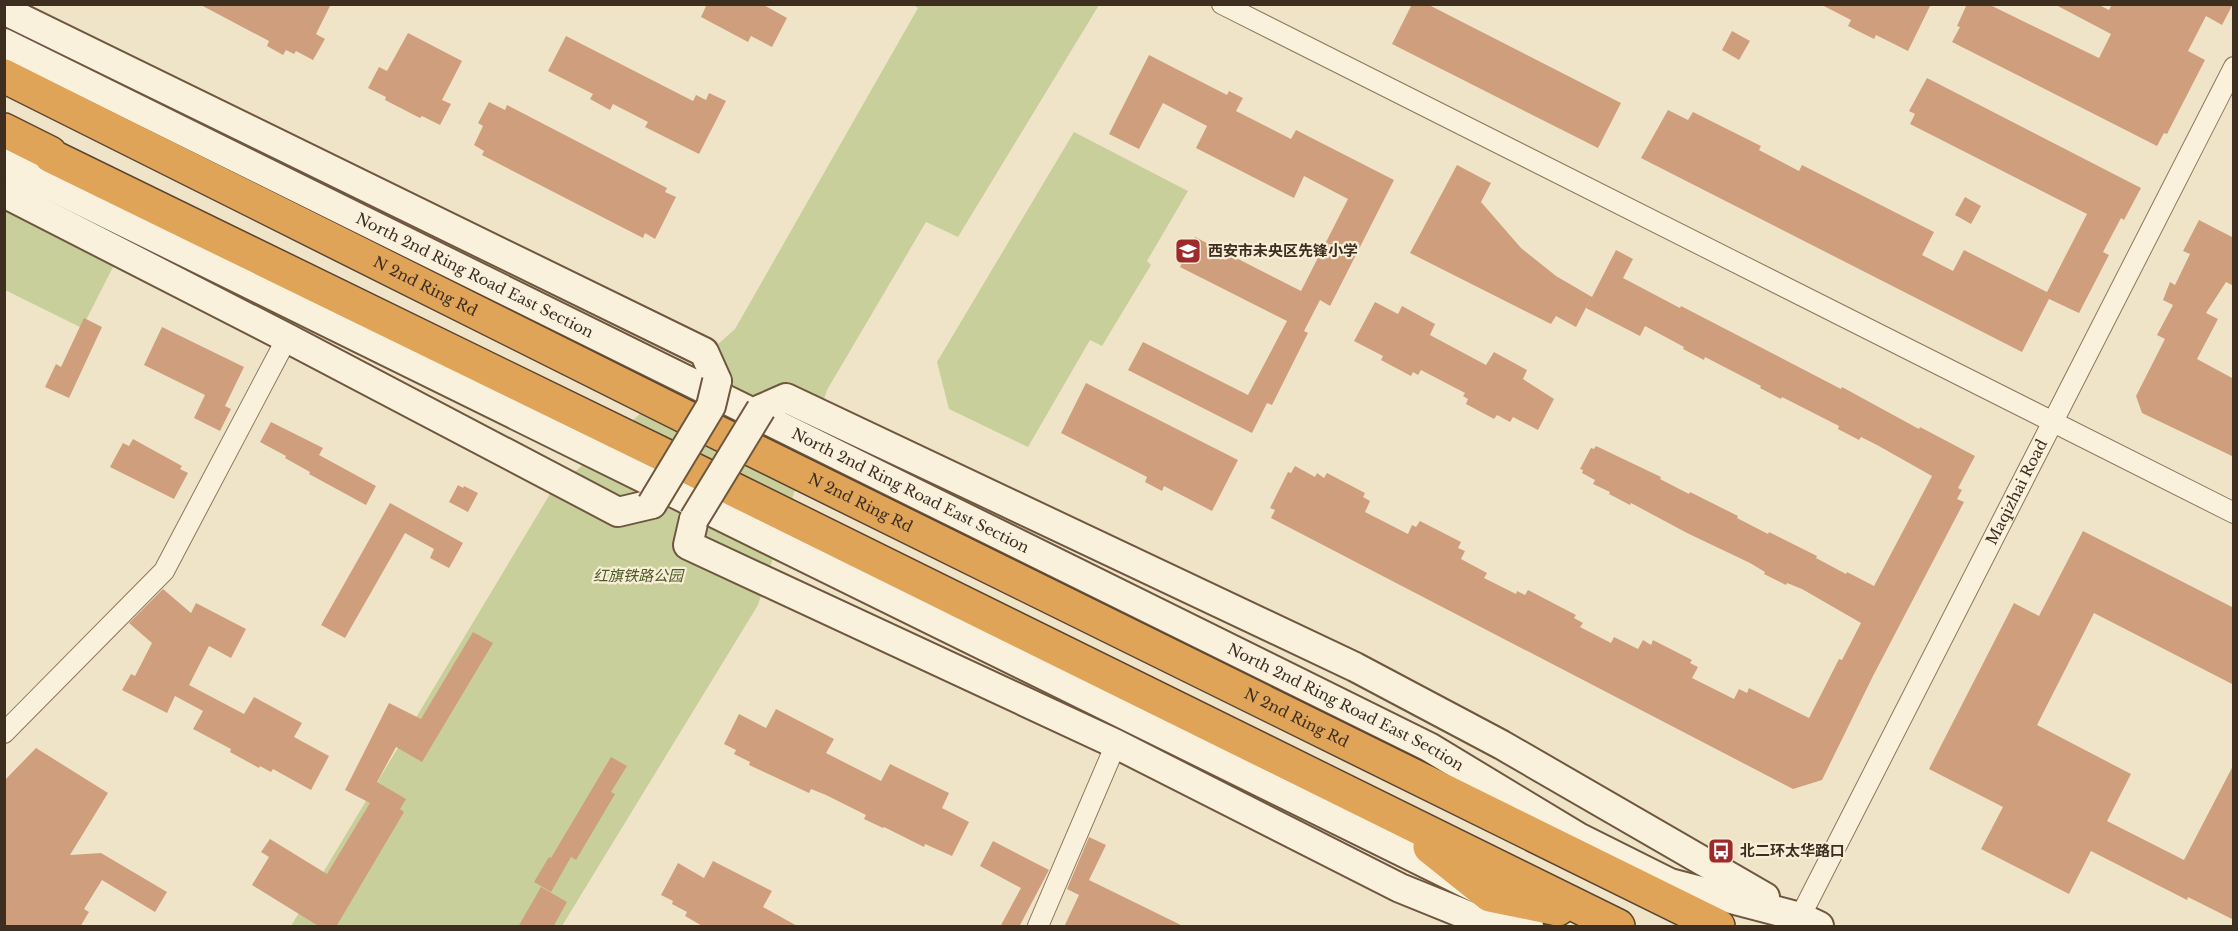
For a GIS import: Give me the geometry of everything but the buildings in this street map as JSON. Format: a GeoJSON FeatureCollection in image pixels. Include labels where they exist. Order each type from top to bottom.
{"type":"FeatureCollection","features":[{"type":"Feature","properties":{"kind":"highway","name":"N 2nd Ring Rd"},"geometry":{"type":"LineString","coordinates":[[4,75],[672,410],[1718,927]]}},
{"type":"Feature","properties":{"kind":"highway"},"geometry":{"type":"LineString","coordinates":[[4,130],[50,153],[51,156],[677,461],[1610,922]]}},
{"type":"Feature","properties":{"kind":"highway"},"geometry":{"type":"LineString","coordinates":[[1382,808],[1492,911],[1610,922]]}},
{"type":"Feature","properties":{"kind":"highway"},"geometry":{"type":"LineString","coordinates":[[1578,837],[1618,877],[1670,883]]}},
{"type":"Feature","properties":{"kind":"main road"},"geometry":{"type":"LineString","coordinates":[[4,10],[704,352],[717,381],[711,406],[652,504],[618,512],[287,338],[4,193]]}},
{"type":"Feature","properties":{"kind":"main road","name":"North 2nd Ring Road East Section"},"geometry":{"type":"LineString","coordinates":[[4,43],[1429,747],[1578,837],[1670,883],[1810,922]]}},
{"type":"Feature","properties":{"kind":"main road"},"geometry":{"type":"LineString","coordinates":[[4,163],[1492,911],[1529,927]]}},
{"type":"Feature","properties":{"kind":"main road"},"geometry":{"type":"LineString","coordinates":[[1492,911],[1400,888],[1116,744],[688,544],[694,519],[761,409],[786,398],[1355,667],[1502,745],[1810,922]]}},
{"type":"Feature","properties":{"kind":"main road"},"geometry":{"type":"LineString","coordinates":[[1502,745],[1578,837]]}},
{"type":"Feature","properties":{"kind":"main road"},"geometry":{"type":"LineString","coordinates":[[1491,784],[1618,813]]}},
{"type":"Feature","properties":{"kind":"street"},"geometry":{"type":"LineString","coordinates":[[1222,4],[2234,513]]}},
{"type":"Feature","properties":{"kind":"street","name":"Maqizhai Road"},"geometry":{"type":"LineString","coordinates":[[1810,922],[2052,420],[2234,67]]}},
{"type":"Feature","properties":{"kind":"street"},"geometry":{"type":"LineString","coordinates":[[4,733],[164,571],[287,338]]}},
{"type":"Feature","properties":{"kind":"street"},"geometry":{"type":"LineString","coordinates":[[1038,927],[1116,744]]}},
{"type":"Feature","properties":{"kind":"green space","name":"红旗铁路公园"},"geometry":{"type":"Polygon","coordinates":[[[913,5],[1099,5],[958,237],[926,222],[827,390],[758,605],[562,926],[291,926],[550,494],[735,329],[918,8],[913,5]]]}},
{"type":"Feature","properties":{"kind":"green space"},"geometry":{"type":"Polygon","coordinates":[[[1074,132],[1188,191],[1147,261],[1151,265],[1102,346],[1090,340],[1028,447],[949,409],[937,362],[1074,132]]]}},
{"type":"Feature","properties":{"kind":"green space"},"geometry":{"type":"Polygon","coordinates":[[[4,210],[114,265],[82,328],[5,290],[4,210]]]}},
{"type":"Feature","properties":{"kind":"place","name":"西安市未央区先锋小学"},"geometry":{"type":"Point","coordinates":[1188,251]}},
{"type":"Feature","properties":{"kind":"place","name":"北二环太华路口"},"geometry":{"type":"Point","coordinates":[1721,851]}}]}
